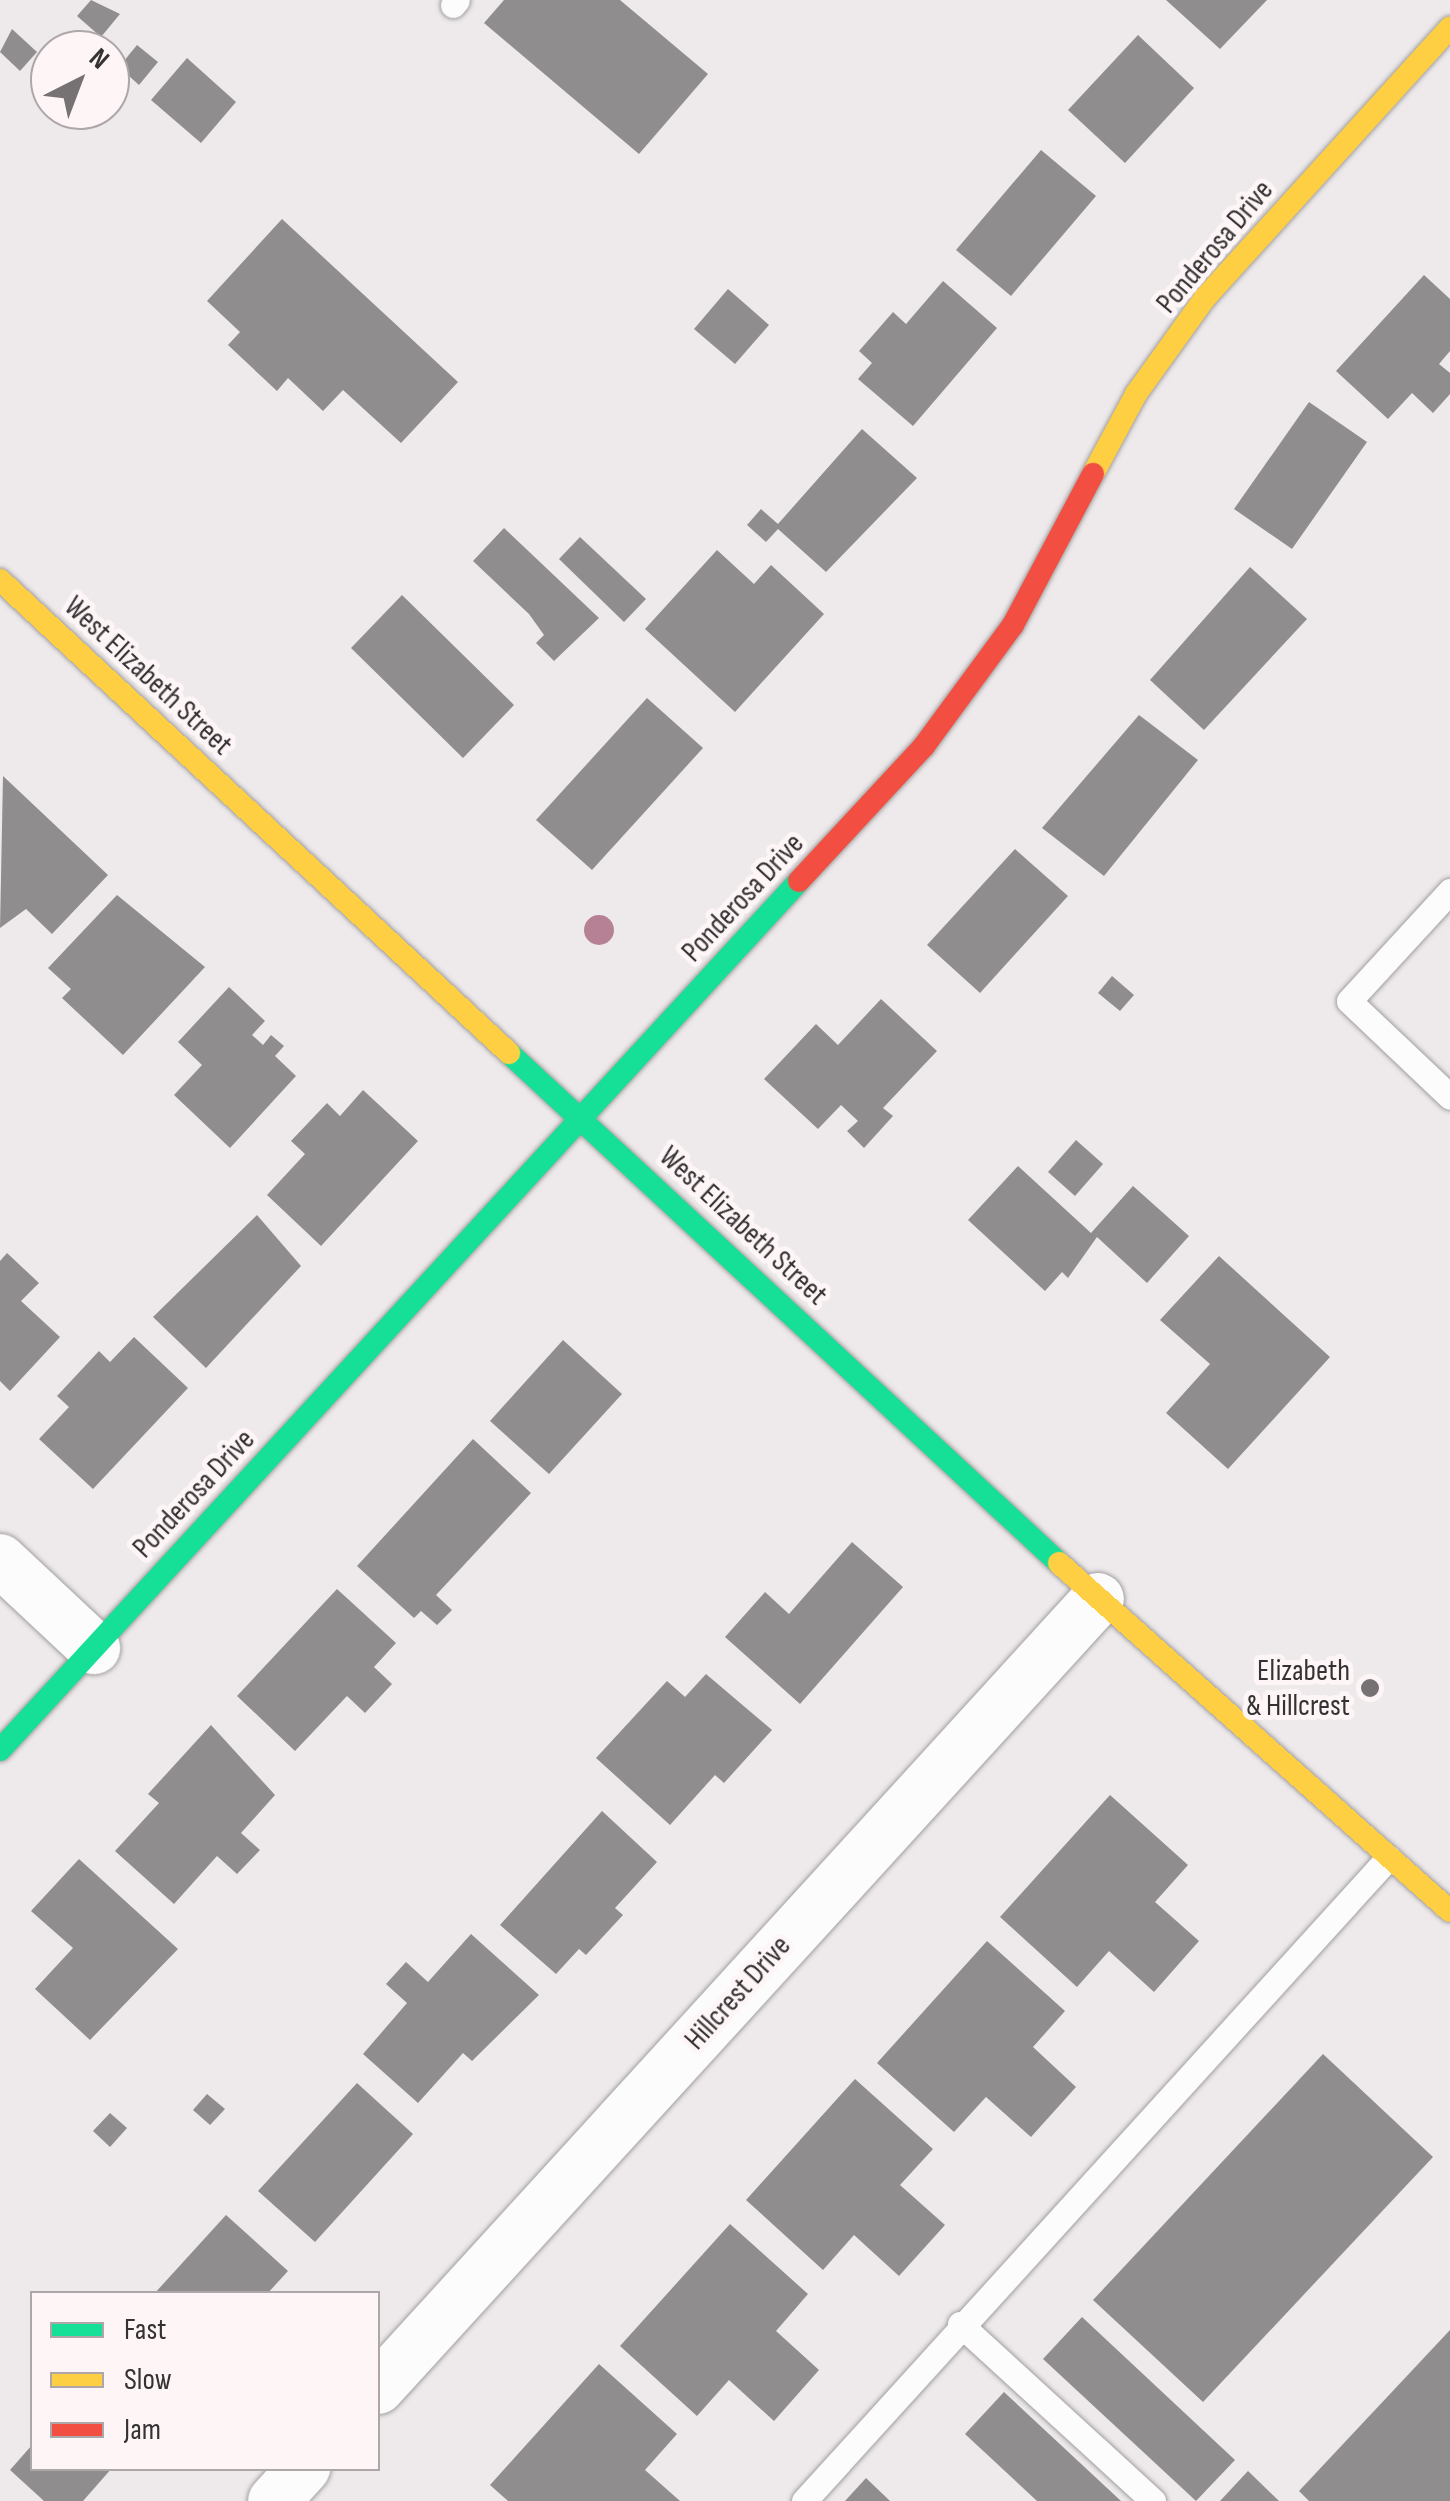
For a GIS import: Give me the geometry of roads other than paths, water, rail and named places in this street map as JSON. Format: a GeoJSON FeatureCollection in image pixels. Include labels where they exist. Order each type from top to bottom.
{"type":"FeatureCollection","features":[{"type":"Feature","properties":{"kind":"street","name":"Ponderosa Drive"},"geometry":{"type":"LineString","coordinates":[[0,1750],[944,721],[1013,625],[1136,394],[1205,298],[1450,28]]}},
{"type":"Feature","properties":{"kind":"street","name":"West Elizabeth Street"},"geometry":{"type":"LineString","coordinates":[[0,580],[582,1116],[1098,1600],[1449,1909]]}},
{"type":"Feature","properties":{"kind":"street"},"geometry":{"type":"LineString","coordinates":[[0,1560],[94,1648]]}},
{"type":"Feature","properties":{"kind":"street","name":"Hillcrest Drive"},"geometry":{"type":"LineString","coordinates":[[380,2386],[1098,1600]]}},
{"type":"Feature","properties":{"kind":"street"},"geometry":{"type":"LineString","coordinates":[[274,2501],[301,2471]]}},
{"type":"Feature","properties":{"kind":"lane"},"geometry":{"type":"LineString","coordinates":[[1450,891],[1349,1001],[1450,1097]]}},
{"type":"Feature","properties":{"kind":"lane"},"geometry":{"type":"LineString","coordinates":[[804,2501],[960,2324],[1388,1858]]}},
{"type":"Feature","properties":{"kind":"lane"},"geometry":{"type":"LineString","coordinates":[[960,2324],[1153,2501]]}},
{"type":"Feature","properties":{"kind":"place","name":"Elizabeth & Hillcrest"},"geometry":{"type":"Point","coordinates":[1370,1688]}}]}
